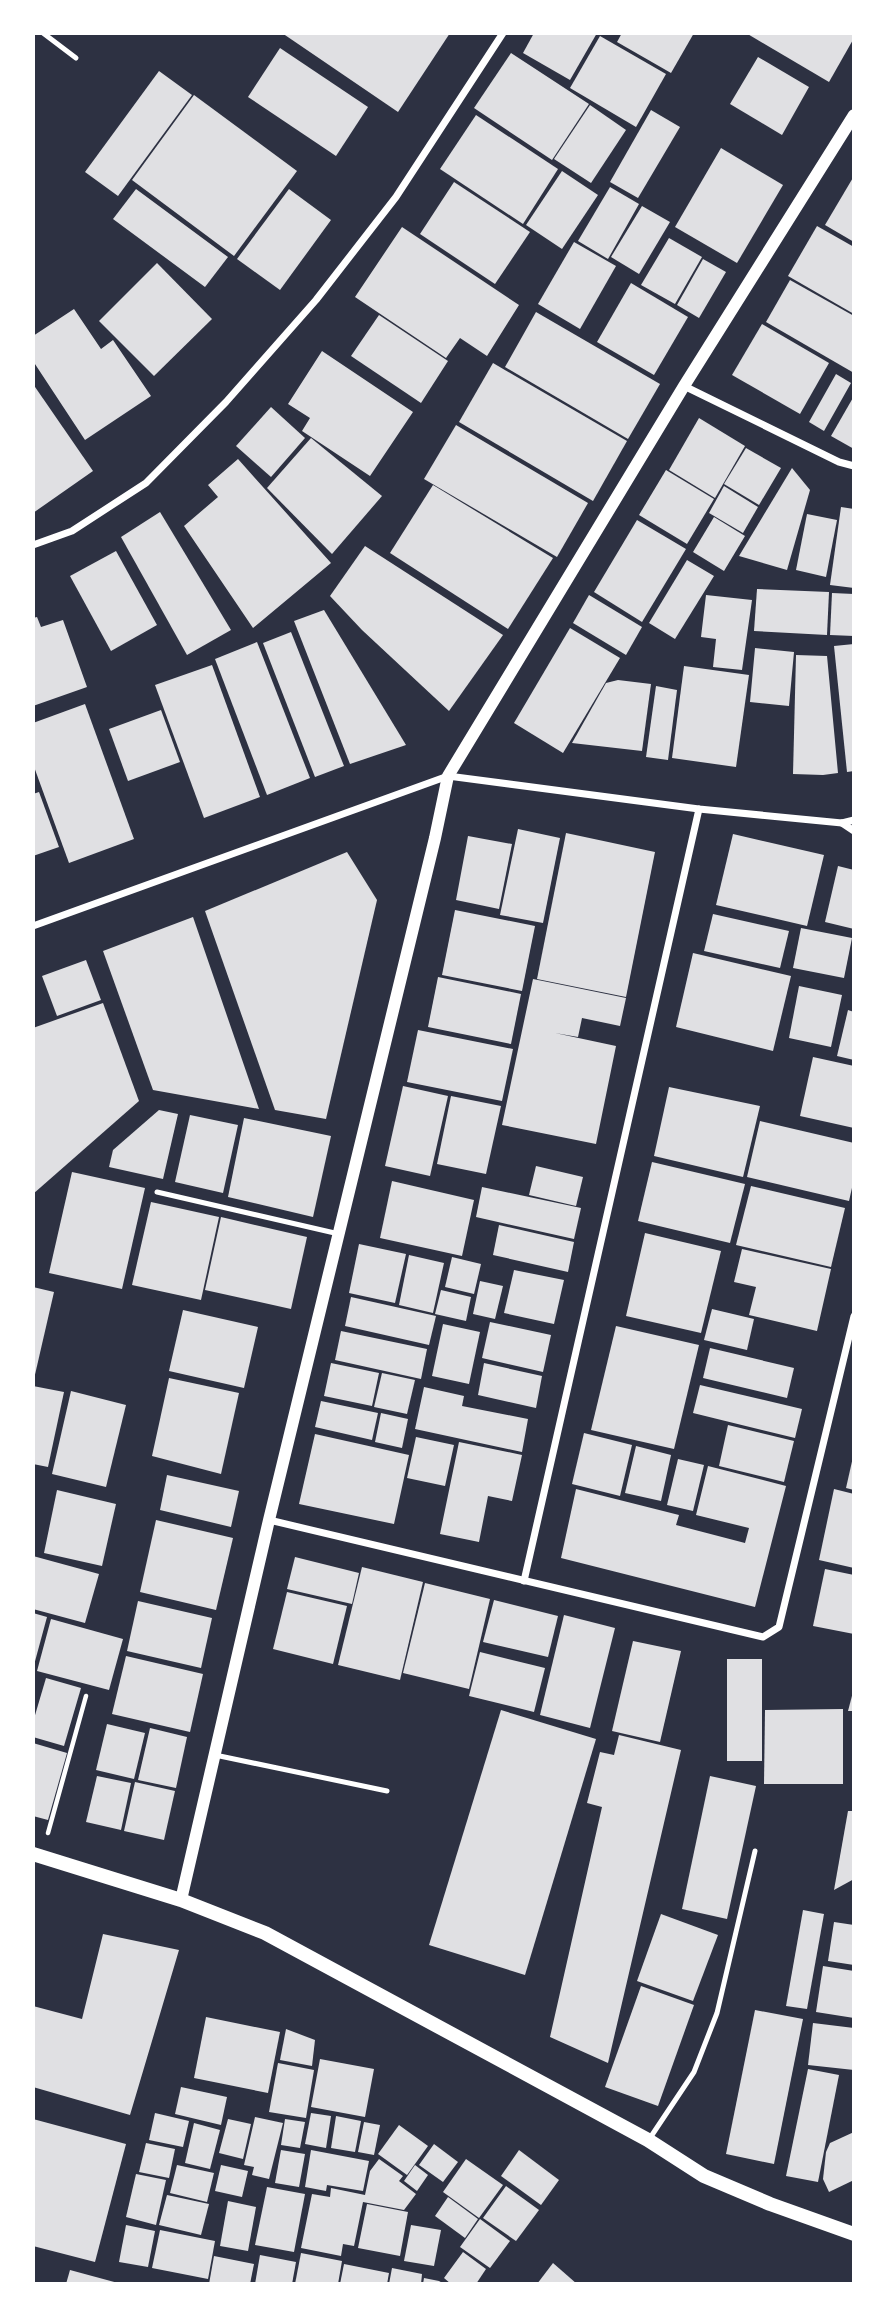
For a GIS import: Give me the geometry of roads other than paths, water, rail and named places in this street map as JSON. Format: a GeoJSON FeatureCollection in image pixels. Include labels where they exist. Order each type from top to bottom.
{"type":"FeatureCollection","features":[{"type":"Feature","properties":{"kind":"main road"},"geometry":{"type":"LineString","coordinates":[[33,1854],[181,1900],[265,1933],[648,2140],[704,2176],[771,2204],[852,2232]]}},
{"type":"Feature","properties":{"kind":"street"},"geometry":{"type":"LineString","coordinates":[[33,545],[72,531],[146,483],[226,402],[316,300],[396,197],[503,33]]}},
{"type":"Feature","properties":{"kind":"street"},"geometry":{"type":"LineString","coordinates":[[181,1900],[268,1520],[448,776],[684,386],[854,115]]}},
{"type":"Feature","properties":{"kind":"street"},"geometry":{"type":"LineString","coordinates":[[684,386],[839,462],[854,466]]}},
{"type":"Feature","properties":{"kind":"street"},"geometry":{"type":"LineString","coordinates":[[33,926],[448,776],[699,809],[842,823],[854,820]]}},
{"type":"Feature","properties":{"kind":"street"},"geometry":{"type":"LineString","coordinates":[[524,1581],[699,809]]}},
{"type":"Feature","properties":{"kind":"street"},"geometry":{"type":"LineString","coordinates":[[842,823],[854,831]]}},
{"type":"Feature","properties":{"kind":"street"},"geometry":{"type":"LineString","coordinates":[[268,1520],[763,1637],[779,1627],[854,1316]]}},
{"type":"Feature","properties":{"kind":"lane"},"geometry":{"type":"LineString","coordinates":[[43,33],[76,58]]}},
{"type":"Feature","properties":{"kind":"lane"},"geometry":{"type":"LineString","coordinates":[[157,1192],[339,1234]]}},
{"type":"Feature","properties":{"kind":"lane"},"geometry":{"type":"LineString","coordinates":[[215,1755],[387,1791]]}},
{"type":"Feature","properties":{"kind":"lane"},"geometry":{"type":"LineString","coordinates":[[648,2140],[694,2073],[717,2013],[755,1850]]}}]}
